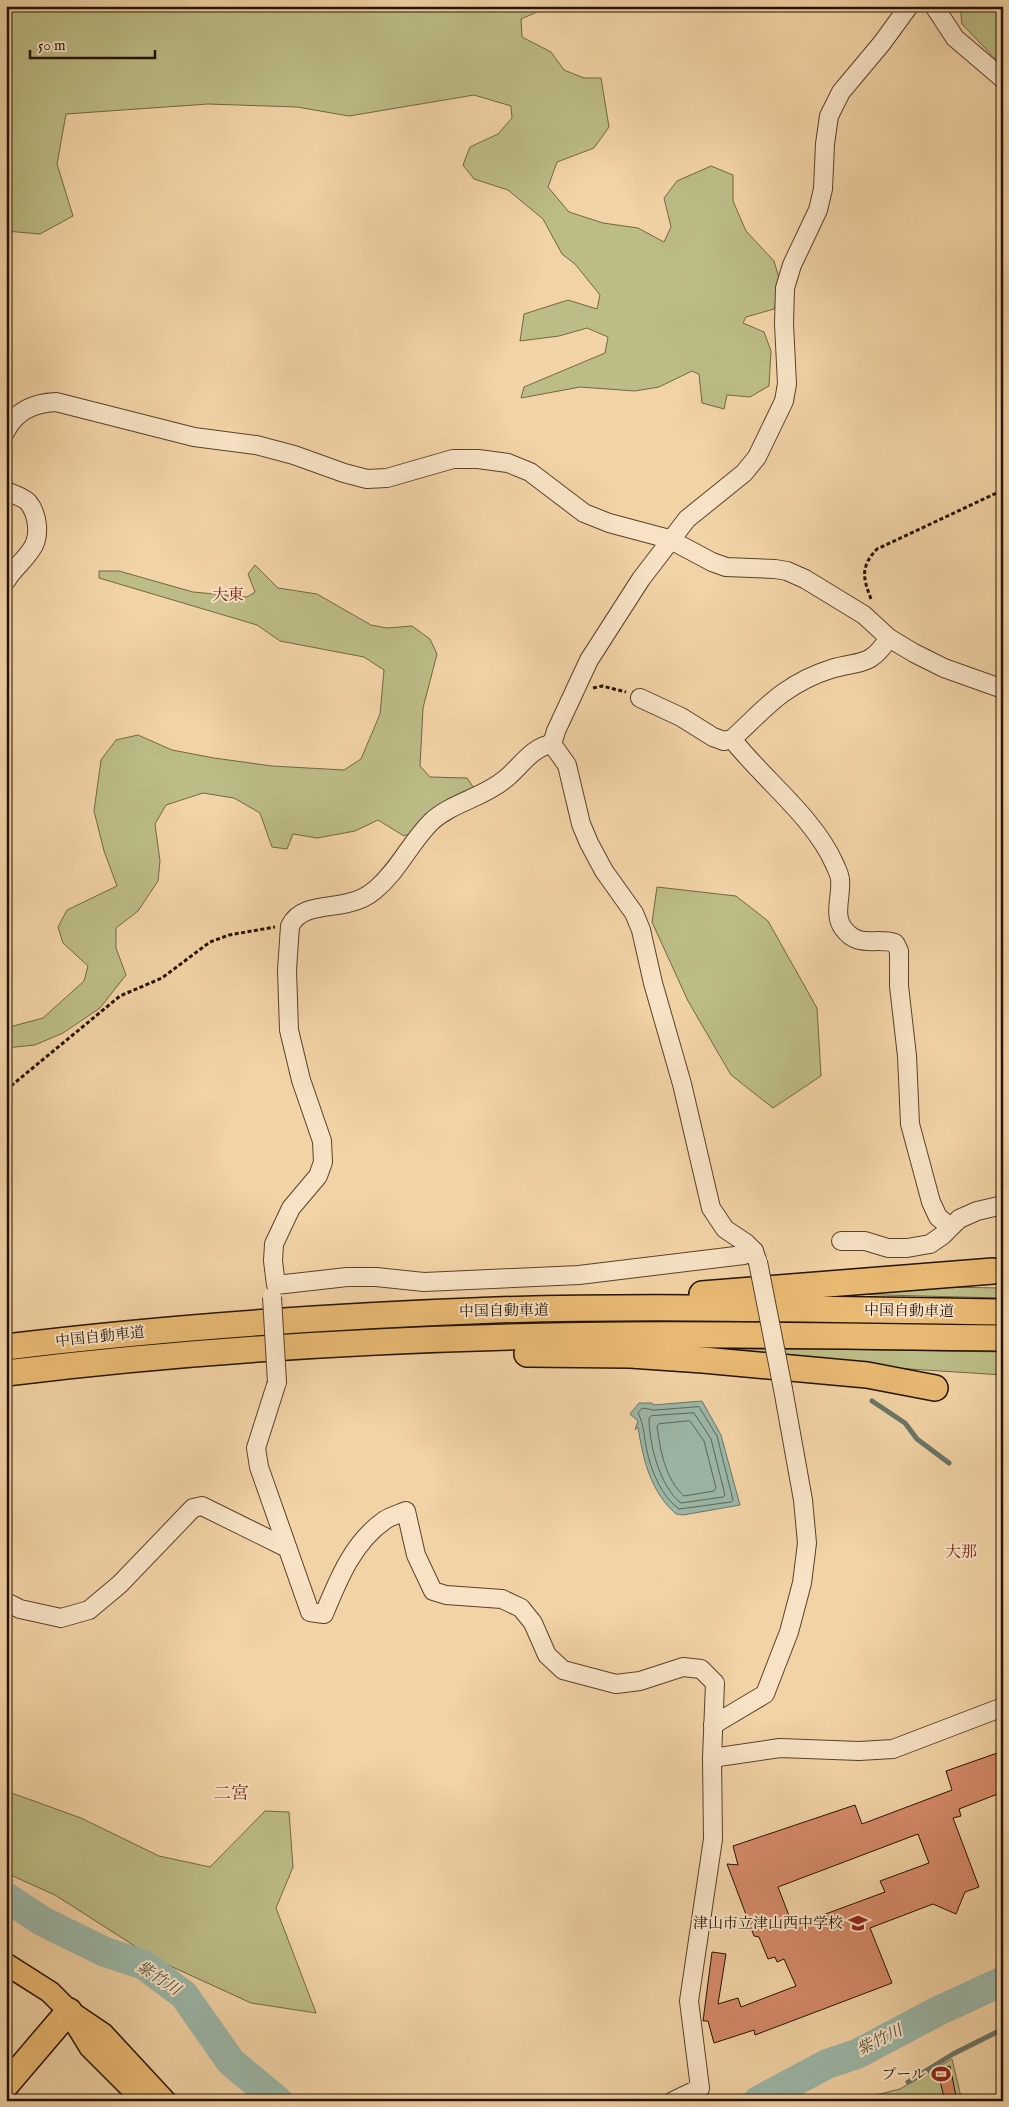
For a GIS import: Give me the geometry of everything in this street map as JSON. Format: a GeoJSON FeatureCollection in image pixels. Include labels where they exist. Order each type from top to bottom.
{"type":"FeatureCollection","features":[{"type":"Feature","properties":{"kind":"highway"},"geometry":{"type":"LineString","coordinates":[[498,1310],[993,1271]]}},
{"type":"Feature","properties":{"kind":"highway","name":"中国自動車道"},"geometry":{"type":"LineString","coordinates":[[6,1347],[98,1336],[234,1325],[498,1310],[720,1309],[1003,1312]]}},
{"type":"Feature","properties":{"kind":"highway","name":"中国自動車道"},"geometry":{"type":"LineString","coordinates":[[6,1373],[96,1362],[236,1350],[405,1341],[622,1335],[1003,1338]]}},
{"type":"Feature","properties":{"kind":"highway"},"geometry":{"type":"LineString","coordinates":[[405,1341],[464,1354],[630,1355],[766,1365],[867,1375],[935,1388]]}},
{"type":"Feature","properties":{"kind":"highway"},"geometry":{"type":"LineString","coordinates":[[6,2086],[68,2011]]}},
{"type":"Feature","properties":{"kind":"main road"},"geometry":{"type":"LineString","coordinates":[[6,1964],[50,1992],[68,2011],[90,2047],[144,2101]]}},
{"type":"Feature","properties":{"kind":"main road"},"geometry":{"type":"LineString","coordinates":[[68,2011],[104,2034],[165,2101]]}},
{"type":"Feature","properties":{"kind":"street"},"geometry":{"type":"LineString","coordinates":[[552,744],[556,731],[589,660],[669,539],[687,519],[744,473],[757,456],[784,401],[787,384],[784,324],[785,288],[792,265],[818,210],[822,189],[829,116],[840,92],[882,43],[910,6]]}},
{"type":"Feature","properties":{"kind":"street"},"geometry":{"type":"LineString","coordinates":[[934,6],[955,38],[1003,78]]}},
{"type":"Feature","properties":{"kind":"street"},"geometry":{"type":"LineString","coordinates":[[6,431],[11,421],[25,410],[38,403],[56,402],[194,437],[256,445],[367,479],[387,478],[453,459],[478,459],[508,463],[530,472],[584,513],[609,523],[669,539],[712,562],[726,567],[786,571],[805,579],[864,615],[889,638],[914,653],[944,668],[1003,689]]}},
{"type":"Feature","properties":{"kind":"street"},"geometry":{"type":"LineString","coordinates":[[6,491],[27,500],[35,514],[37,534],[33,549],[11,572],[6,581]]}},
{"type":"Feature","properties":{"kind":"street"},"geometry":{"type":"LineString","coordinates":[[640,698],[681,717],[713,737],[724,741],[732,739],[783,692],[832,669],[855,665],[872,658],[882,649],[889,638]]}},
{"type":"Feature","properties":{"kind":"street"},"geometry":{"type":"LineString","coordinates":[[732,739],[790,802],[815,833],[835,864],[840,879],[839,917],[842,927],[852,937],[869,943],[885,940],[895,943],[899,951],[899,986],[907,1056],[910,1124],[931,1202],[938,1216],[950,1227]]}},
{"type":"Feature","properties":{"kind":"street"},"geometry":{"type":"LineString","coordinates":[[552,744],[543,745],[532,753],[504,780],[487,792],[446,811],[432,822],[383,883],[369,894],[350,903],[309,910],[300,914],[290,926],[287,979],[289,1030],[302,1080],[322,1141],[323,1162],[318,1176],[291,1208],[274,1244],[277,1382],[256,1448],[259,1466],[310,1612],[324,1614],[338,1581],[356,1547],[385,1520],[406,1511],[416,1554],[433,1591],[446,1595],[502,1598],[521,1608],[533,1623],[547,1655],[563,1670],[616,1684],[640,1681],[683,1667],[701,1669],[715,1682],[712,1758],[714,1839],[689,2001],[700,2088],[673,2101]]}},
{"type":"Feature","properties":{"kind":"street"},"geometry":{"type":"LineString","coordinates":[[552,744],[567,765],[581,824],[589,843],[604,871],[634,913],[641,930],[652,983],[682,1084],[711,1208],[725,1229],[746,1243],[756,1256],[803,1500],[807,1543],[802,1583],[789,1632],[765,1694],[713,1725]]}},
{"type":"Feature","properties":{"kind":"street"},"geometry":{"type":"LineString","coordinates":[[841,1241],[864,1241],[888,1248],[907,1248],[930,1244],[943,1235],[959,1219],[977,1211],[1003,1205]]}},
{"type":"Feature","properties":{"kind":"street"},"geometry":{"type":"LineString","coordinates":[[274,1291],[347,1277],[376,1276],[424,1282],[579,1275],[744,1255],[756,1256]]}},
{"type":"Feature","properties":{"kind":"street"},"geometry":{"type":"LineString","coordinates":[[6,1602],[20,1609],[60,1618],[89,1610],[120,1584],[193,1508],[202,1506],[287,1548]]}},
{"type":"Feature","properties":{"kind":"street"},"geometry":{"type":"LineString","coordinates":[[712,1758],[780,1748],[859,1751],[893,1749],[1003,1707]]}},
{"type":"Feature","properties":{"kind":"path"},"geometry":{"type":"LineString","coordinates":[[873,624],[876,617],[875,609],[864,580],[864,570],[870,556],[878,549],[1003,490]]}},
{"type":"Feature","properties":{"kind":"path"},"geometry":{"type":"LineString","coordinates":[[571,701],[589,689],[602,686],[616,688],[640,698]]}},
{"type":"Feature","properties":{"kind":"path"},"geometry":{"type":"LineString","coordinates":[[6,1090],[120,996],[162,978],[210,942],[229,935],[290,926]]}},
{"type":"Feature","properties":{"kind":"green space"},"geometry":{"type":"Polygon","coordinates":[[[6,6],[551,6],[521,19],[522,37],[551,52],[564,70],[584,78],[601,78],[609,127],[594,148],[557,162],[548,187],[569,212],[603,223],[638,228],[664,242],[671,227],[664,198],[677,181],[711,166],[733,175],[733,201],[746,231],[774,261],[781,285],[774,309],[746,317],[743,323],[764,332],[771,351],[769,386],[750,397],[727,395],[724,409],[702,403],[699,374],[692,371],[659,387],[635,391],[580,387],[521,398],[524,387],[605,353],[608,337],[587,328],[559,336],[520,341],[524,314],[568,300],[597,309],[600,295],[575,264],[562,254],[543,219],[508,190],[474,179],[463,165],[470,147],[498,134],[512,118],[511,106],[474,95],[349,116],[297,107],[208,104],[66,114],[57,164],[73,216],[40,234],[6,231],[6,6]]]}},
{"type":"Feature","properties":{"kind":"green space"},"geometry":{"type":"Polygon","coordinates":[[[960,6],[1003,6],[1003,67],[962,24],[960,6]]]}},
{"type":"Feature","properties":{"kind":"green space"},"geometry":{"type":"Polygon","coordinates":[[[255,565],[278,588],[317,594],[371,625],[387,628],[412,626],[430,639],[437,654],[423,708],[420,766],[430,777],[467,778],[474,788],[419,830],[404,836],[378,820],[355,831],[317,838],[293,834],[287,849],[272,847],[260,813],[234,798],[203,793],[166,805],[155,824],[160,861],[158,881],[138,911],[116,928],[116,948],[126,975],[100,1008],[63,1033],[35,1045],[6,1048],[6,1028],[43,1018],[84,981],[88,966],[63,943],[58,927],[67,910],[117,886],[104,851],[94,811],[101,760],[116,740],[138,735],[172,750],[272,766],[344,770],[361,759],[380,714],[384,670],[364,657],[280,641],[257,625],[99,578],[99,571],[119,571],[193,592],[247,597],[255,592],[248,574],[255,565]]]}},
{"type":"Feature","properties":{"kind":"green space"},"geometry":{"type":"Polygon","coordinates":[[[657,887],[736,896],[768,921],[817,1008],[821,1076],[773,1108],[731,1075],[688,1001],[652,922],[657,887]]]}},
{"type":"Feature","properties":{"kind":"green space"},"geometry":{"type":"Polygon","coordinates":[[[938,1287],[1003,1288],[1003,1298],[842,1294],[938,1287]]]}},
{"type":"Feature","properties":{"kind":"green space"},"geometry":{"type":"Polygon","coordinates":[[[720,1349],[1003,1352],[1003,1375],[878,1367],[720,1349]]]}},
{"type":"Feature","properties":{"kind":"green space"},"geometry":{"type":"Polygon","coordinates":[[[6,1791],[81,1818],[159,1856],[210,1867],[265,1811],[289,1812],[293,1867],[276,1908],[316,2013],[251,2003],[155,1959],[55,1895],[6,1873],[6,1791]]]}},
{"type":"Feature","properties":{"kind":"green space","name":"プール"},"geometry":{"type":"Polygon","coordinates":[[[952,2059],[962,2101],[877,2101],[876,2095],[900,2089],[952,2059]]]}},
{"type":"Feature","properties":{"kind":"water"},"geometry":{"type":"Polygon","coordinates":[[[702,1401],[721,1435],[740,1505],[683,1515],[676,1514],[667,1505],[654,1485],[645,1463],[638,1427],[635,1430],[638,1421],[630,1414],[639,1403],[652,1403],[653,1405],[702,1401]]]}},
{"type":"Feature","properties":{"kind":"building"},"geometry":{"type":"Polygon","coordinates":[[[1003,1751],[1003,1792],[959,1809],[961,1816],[953,1818],[979,1887],[965,1892],[956,1914],[933,1904],[870,1928],[892,1983],[755,2035],[754,2030],[714,2043],[708,2021],[703,2021],[712,1952],[726,1954],[718,2004],[738,1998],[741,2007],[796,1986],[784,1959],[777,1962],[775,1957],[768,1959],[759,1937],[754,1936],[727,1864],[738,1865],[733,1846],[855,1805],[862,1824],[952,1790],[946,1771],[1003,1751]],[[918,1834],[778,1887],[793,1926],[885,1892],[880,1881],[929,1863],[918,1834]]]}},
{"type":"Feature","properties":{"kind":"building"},"geometry":{"type":"Polygon","coordinates":[[[950,2066],[957,2101],[945,2101],[937,2069],[950,2066]]]}},
{"type":"Feature","properties":{"kind":"waterway"},"geometry":{"type":"LineString","coordinates":[[872,1401],[905,1423],[917,1439],[949,1463]]}},
{"type":"Feature","properties":{"kind":"waterway","name":"紫竹川"},"geometry":{"type":"LineString","coordinates":[[6,1897],[42,1921],[105,1952],[144,1965],[184,1995],[231,2062],[278,2101]]}},
{"type":"Feature","properties":{"kind":"waterway","name":"紫竹川"},"geometry":{"type":"LineString","coordinates":[[758,2101],[827,2064],[857,2054],[938,2011],[1003,1981]]}},
{"type":"Feature","properties":{"kind":"waterway"},"geometry":{"type":"LineString","coordinates":[[908,2082],[953,2054],[1003,2029]]}},
{"type":"Feature","properties":{"kind":"place","name":"津山市立津山西中学校"},"geometry":{"type":"Point","coordinates":[858,1923]}},
{"type":"Feature","properties":{"kind":"place","name":"プール"},"geometry":{"type":"Point","coordinates":[941,2074]}},
{"type":"Feature","properties":{"kind":"district","name":"大東"},"geometry":{"type":"Point","coordinates":[228,596]}},
{"type":"Feature","properties":{"kind":"district","name":"大那"},"geometry":{"type":"Point","coordinates":[961,1553]}},
{"type":"Feature","properties":{"kind":"district","name":"二宮"},"geometry":{"type":"Point","coordinates":[231,1794]}}]}
